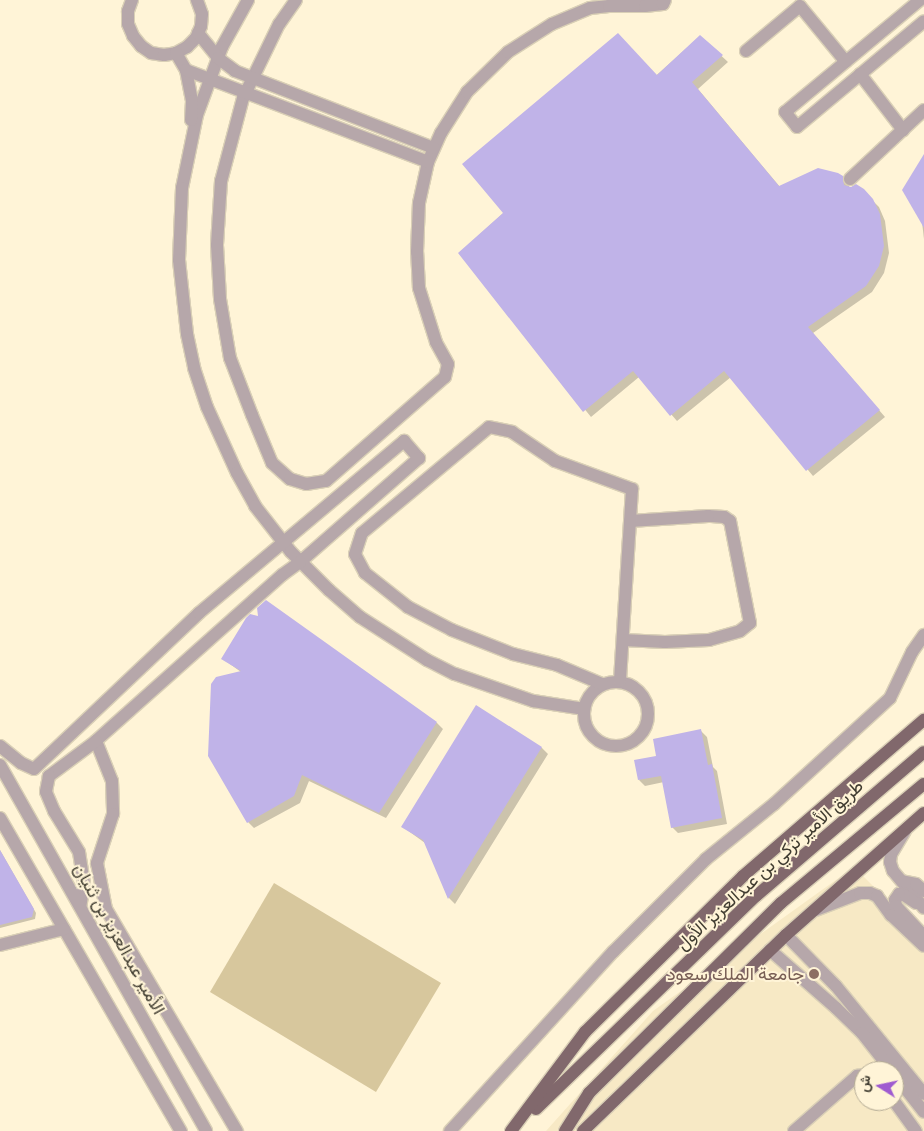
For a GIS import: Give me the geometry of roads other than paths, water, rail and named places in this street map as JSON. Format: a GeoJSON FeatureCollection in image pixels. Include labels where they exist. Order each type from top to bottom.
{"type":"FeatureCollection","features":[{"type":"Feature","properties":{"kind":"main road"},"geometry":{"type":"LineString","coordinates":[[512,1131],[586,1032],[736,882],[924,720]]}},
{"type":"Feature","properties":{"kind":"main road","name":"طريق الأمير تركي بن عبدالعزيز الأول"},"geometry":{"type":"LineString","coordinates":[[512,1131],[756,896],[924,752]]}},
{"type":"Feature","properties":{"kind":"main road","name":"طريق الأمير تركي بن عبدالعزيز الأول"},"geometry":{"type":"LineString","coordinates":[[565,1131],[589,1093],[781,903],[924,784]]}},
{"type":"Feature","properties":{"kind":"main road"},"geometry":{"type":"LineString","coordinates":[[583,1131],[786,935],[924,813]]}},
{"type":"Feature","properties":{"kind":"street"},"geometry":{"type":"LineString","coordinates":[[132,0],[128,11],[128,24],[133,36],[141,46],[151,52],[164,55],[176,53],[187,47],[198,33],[202,14],[197,0]]}},
{"type":"Feature","properties":{"kind":"street"},"geometry":{"type":"LineString","coordinates":[[248,0],[218,58],[197,115],[182,188],[179,260],[187,334],[194,368],[207,407],[238,473],[255,506],[282,542],[300,562],[360,617],[427,660],[455,674],[533,701],[584,709]]}},
{"type":"Feature","properties":{"kind":"street"},"geometry":{"type":"LineString","coordinates":[[296,0],[279,24],[245,93],[221,181],[217,245],[220,299],[230,358],[272,462],[290,479],[306,484],[326,481],[445,377],[448,364],[436,342],[420,288],[417,252],[418,203],[428,162],[434,148],[467,92],[508,52],[552,24],[589,4],[609,3],[645,6],[663,4],[665,0]]}},
{"type":"Feature","properties":{"kind":"street"},"geometry":{"type":"LineString","coordinates":[[915,2],[785,112],[798,127],[924,21]]}},
{"type":"Feature","properties":{"kind":"street"},"geometry":{"type":"LineString","coordinates":[[746,51],[803,3],[846,62]]}},
{"type":"Feature","properties":{"kind":"street"},"geometry":{"type":"LineString","coordinates":[[198,33],[218,58],[236,70],[434,148]]}},
{"type":"Feature","properties":{"kind":"street"},"geometry":{"type":"LineString","coordinates":[[176,53],[186,70],[192,101],[188,152]]}},
{"type":"Feature","properties":{"kind":"street"},"geometry":{"type":"LineString","coordinates":[[186,70],[428,162]]}},
{"type":"Feature","properties":{"kind":"street"},"geometry":{"type":"LineString","coordinates":[[860,74],[904,130]]}},
{"type":"Feature","properties":{"kind":"street"},"geometry":{"type":"LineString","coordinates":[[850,179],[924,110]]}},
{"type":"Feature","properties":{"kind":"street"},"geometry":{"type":"LineString","coordinates":[[602,684],[557,665],[513,654],[445,626],[408,607],[365,573],[354,554],[362,533],[489,426],[512,432],[555,460],[632,489],[620,681]]}},
{"type":"Feature","properties":{"kind":"street"},"geometry":{"type":"LineString","coordinates":[[0,746],[21,764],[34,769],[199,613],[404,441],[419,458],[300,562],[282,575],[98,739],[49,776],[46,792],[54,811],[78,852],[84,883],[80,907]]}},
{"type":"Feature","properties":{"kind":"street"},"geometry":{"type":"LineString","coordinates":[[622,640],[665,642],[710,640],[740,631],[750,623],[730,521],[724,517],[708,516],[630,521]]}},
{"type":"Feature","properties":{"kind":"street"},"geometry":{"type":"LineString","coordinates":[[450,1131],[613,952],[699,866],[837,748],[890,698],[912,652],[924,635]]}},
{"type":"Feature","properties":{"kind":"street"},"geometry":{"type":"LineString","coordinates":[[620,681],[633,686],[641,692],[646,702],[648,712],[647,723],[642,733],[635,740],[625,745],[614,746],[604,744],[588,730],[584,709],[593,690],[602,684],[620,681]]}},
{"type":"Feature","properties":{"kind":"street"},"geometry":{"type":"LineString","coordinates":[[89,717],[112,781],[113,814],[97,863],[106,909],[237,1131]]}},
{"type":"Feature","properties":{"kind":"street","name":"الأمير عبدالعزيز بن ثنيان"},"geometry":{"type":"LineString","coordinates":[[0,765],[206,1131]]}},
{"type":"Feature","properties":{"kind":"street"},"geometry":{"type":"LineString","coordinates":[[0,818],[181,1131]]}},
{"type":"Feature","properties":{"kind":"street"},"geometry":{"type":"LineString","coordinates":[[908,826],[891,854],[890,862],[893,871],[924,909]]}},
{"type":"Feature","properties":{"kind":"street"},"geometry":{"type":"LineString","coordinates":[[902,881],[916,884],[924,891]]}},
{"type":"Feature","properties":{"kind":"street"},"geometry":{"type":"LineString","coordinates":[[814,911],[860,893],[870,893],[877,896],[891,916],[924,946]]}},
{"type":"Feature","properties":{"kind":"street"},"geometry":{"type":"LineString","coordinates":[[924,909],[904,895],[899,894],[895,900],[896,906],[924,936]]}},
{"type":"Feature","properties":{"kind":"street"},"geometry":{"type":"LineString","coordinates":[[0,945],[64,929]]}},
{"type":"Feature","properties":{"kind":"street"},"geometry":{"type":"LineString","coordinates":[[786,935],[836,986],[924,1094]]}},
{"type":"Feature","properties":{"kind":"street"},"geometry":{"type":"LineString","coordinates":[[770,950],[862,1033],[884,1061]]}},
{"type":"Feature","properties":{"kind":"street"},"geometry":{"type":"LineString","coordinates":[[794,1131],[854,1079]]}},
{"type":"Feature","properties":{"kind":"street"},"geometry":{"type":"LineString","coordinates":[[904,1086],[924,1112]]}},
{"type":"Feature","properties":{"kind":"street"},"geometry":{"type":"LineString","coordinates":[[901,1111],[916,1131]]}},
{"type":"Feature","properties":{"kind":"place","name":"جامعة الملك سعود"},"geometry":{"type":"Point","coordinates":[814,974]}}]}
